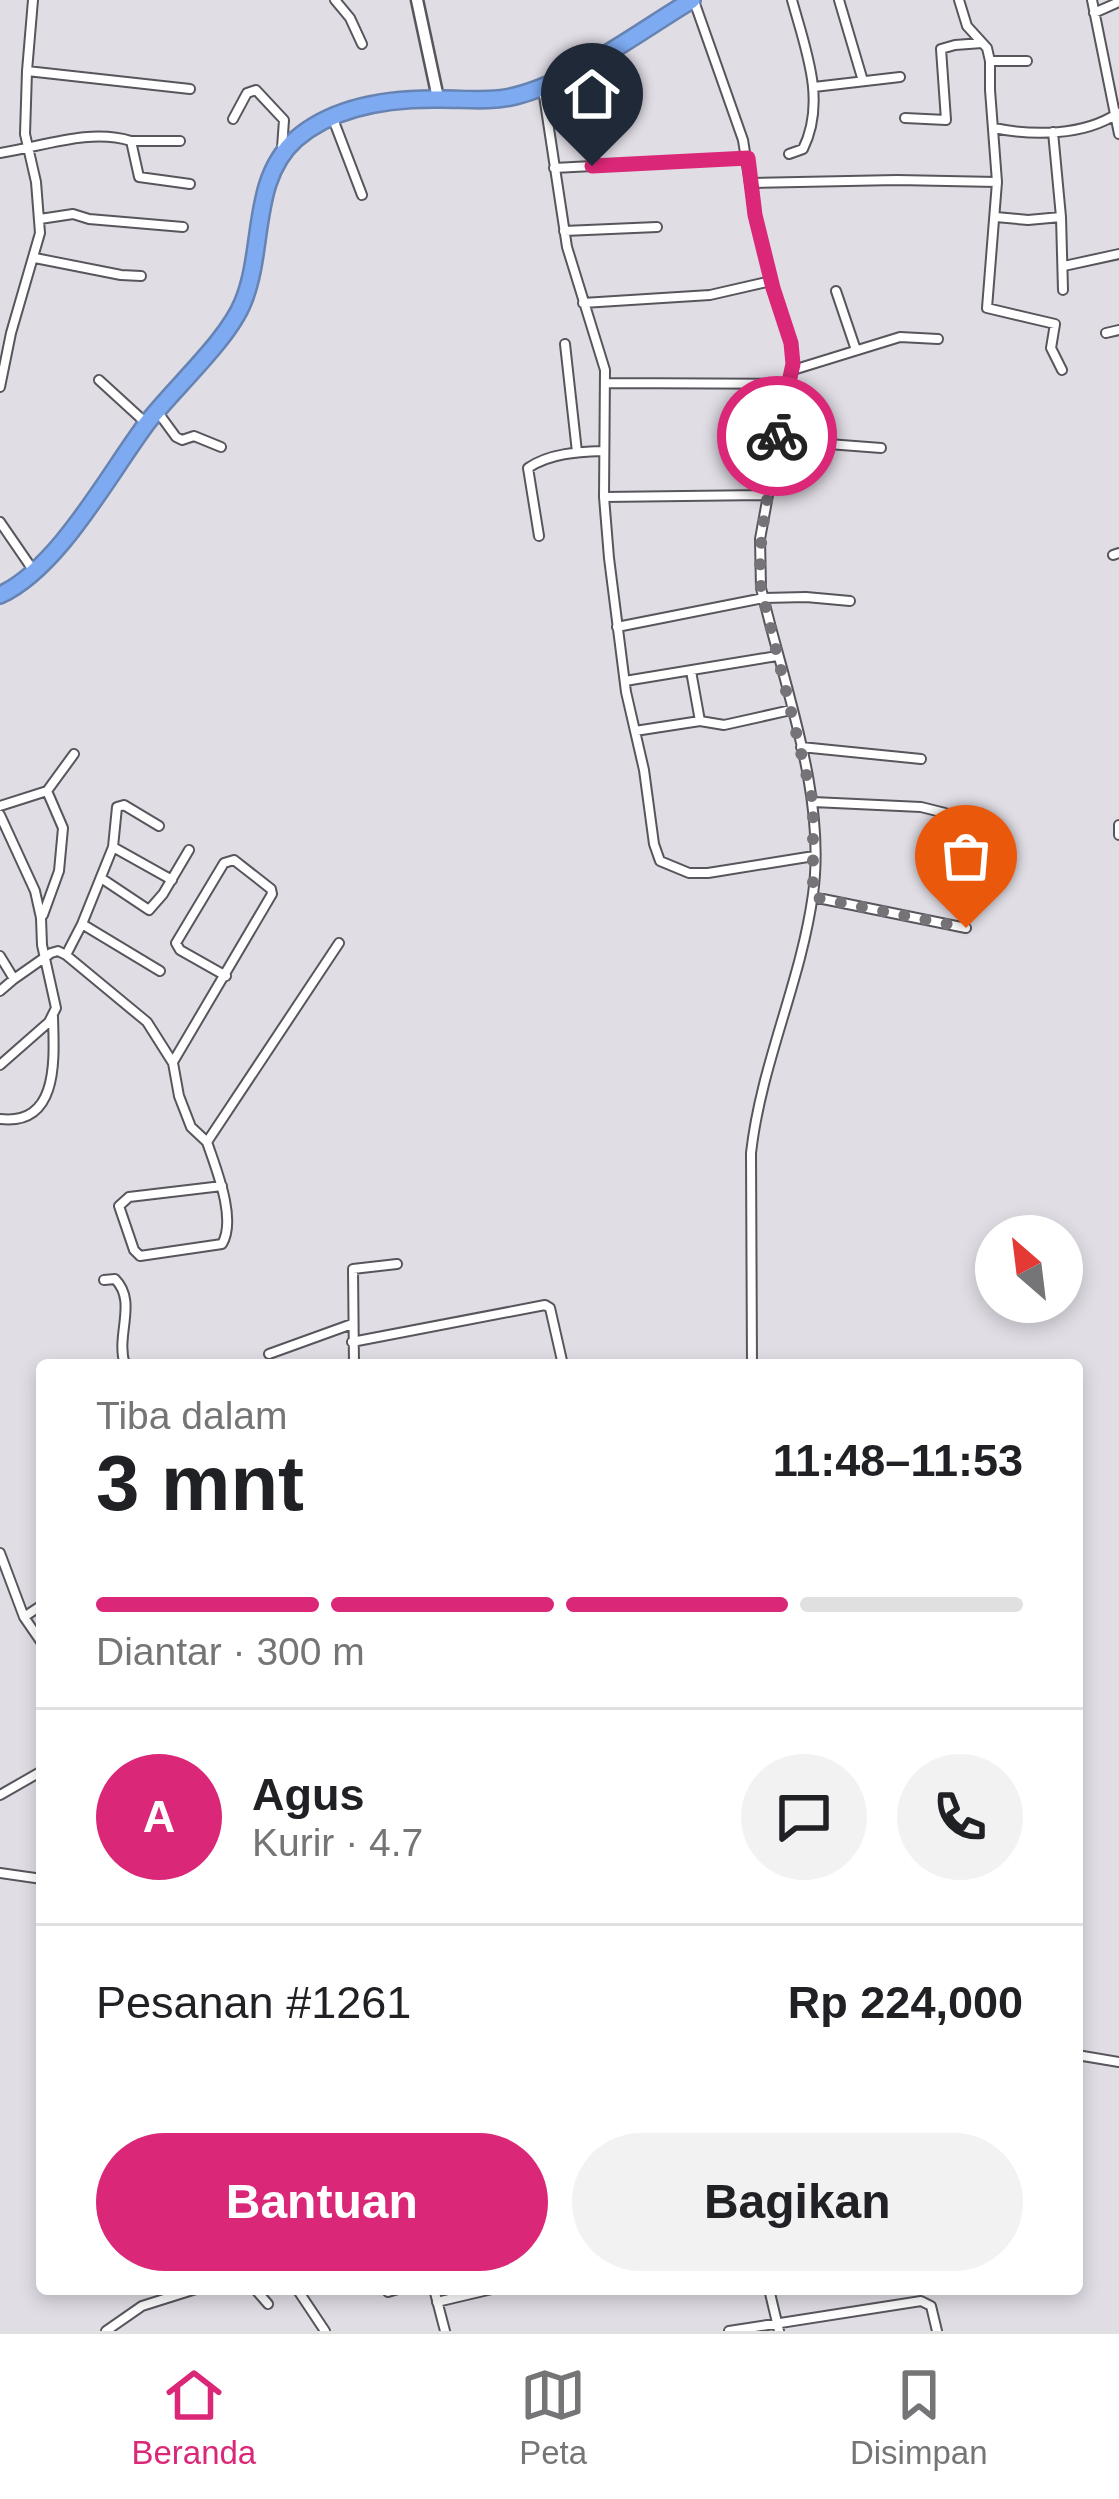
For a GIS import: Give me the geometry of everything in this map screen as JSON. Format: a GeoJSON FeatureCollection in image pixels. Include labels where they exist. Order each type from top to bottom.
{"type":"FeatureCollection","features":[{"type":"Feature","properties":{"kind":"highway"},"geometry":{"type":"LineString","coordinates":[[0,595],[34,572],[97,496],[152,417],[235,319],[254,266],[264,190],[297,138],[332,117],[363,106],[510,97],[543,88],[692,0]]}},
{"type":"Feature","properties":{"kind":"street"},"geometry":{"type":"LineString","coordinates":[[0,387],[40,219],[25,134],[33,0]]}},
{"type":"Feature","properties":{"kind":"street"},"geometry":{"type":"LineString","coordinates":[[417,0],[437,98]]}},
{"type":"Feature","properties":{"kind":"street"},"geometry":{"type":"LineString","coordinates":[[692,0],[748,158],[771,281],[791,343],[792,370],[778,424],[759,564],[813,802],[813,897],[754,1124],[752,1359]]}},
{"type":"Feature","properties":{"kind":"street"},"geometry":{"type":"LineString","coordinates":[[789,154],[803,148],[808,139],[814,87],[792,0]]}},
{"type":"Feature","properties":{"kind":"street"},"geometry":{"type":"LineString","coordinates":[[839,0],[863,81]]}},
{"type":"Feature","properties":{"kind":"street"},"geometry":{"type":"LineString","coordinates":[[959,0],[967,26],[983,44],[990,62],[998,182],[987,308],[1054,324],[1052,348],[1062,370]]}},
{"type":"Feature","properties":{"kind":"street"},"geometry":{"type":"LineString","coordinates":[[1092,0],[1119,134]]}},
{"type":"Feature","properties":{"kind":"street"},"geometry":{"type":"LineString","coordinates":[[1094,13],[1119,2]]}},
{"type":"Feature","properties":{"kind":"street"},"geometry":{"type":"LineString","coordinates":[[337,3],[362,44]]}},
{"type":"Feature","properties":{"kind":"street"},"geometry":{"type":"LineString","coordinates":[[905,118],[946,120],[941,49],[983,44]]}},
{"type":"Feature","properties":{"kind":"street"},"geometry":{"type":"LineString","coordinates":[[990,62],[1027,61]]}},
{"type":"Feature","properties":{"kind":"street"},"geometry":{"type":"LineString","coordinates":[[27,71],[190,89]]}},
{"type":"Feature","properties":{"kind":"street"},"geometry":{"type":"LineString","coordinates":[[814,87],[900,77]]}},
{"type":"Feature","properties":{"kind":"street"},"geometry":{"type":"LineString","coordinates":[[543,88],[564,231],[605,383],[604,497],[617,627],[654,844],[660,861],[689,873],[814,856]]}},
{"type":"Feature","properties":{"kind":"street"},"geometry":{"type":"LineString","coordinates":[[232,119],[245,96],[256,90],[286,123],[282,155]]}},
{"type":"Feature","properties":{"kind":"street"},"geometry":{"type":"LineString","coordinates":[[994,128],[1082,129],[1117,114]]}},
{"type":"Feature","properties":{"kind":"street"},"geometry":{"type":"LineString","coordinates":[[332,117],[362,195]]}},
{"type":"Feature","properties":{"kind":"street"},"geometry":{"type":"LineString","coordinates":[[1053,132],[1063,290]]}},
{"type":"Feature","properties":{"kind":"street"},"geometry":{"type":"LineString","coordinates":[[0,153],[95,136],[180,141]]}},
{"type":"Feature","properties":{"kind":"street"},"geometry":{"type":"LineString","coordinates":[[131,141],[140,177],[190,184]]}},
{"type":"Feature","properties":{"kind":"street"},"geometry":{"type":"LineString","coordinates":[[554,168],[748,158]]}},
{"type":"Feature","properties":{"kind":"street"},"geometry":{"type":"LineString","coordinates":[[750,183],[998,182]]}},
{"type":"Feature","properties":{"kind":"street"},"geometry":{"type":"LineString","coordinates":[[40,219],[73,214],[183,227]]}},
{"type":"Feature","properties":{"kind":"street"},"geometry":{"type":"LineString","coordinates":[[996,217],[1061,217]]}},
{"type":"Feature","properties":{"kind":"street"},"geometry":{"type":"LineString","coordinates":[[564,231],[657,227]]}},
{"type":"Feature","properties":{"kind":"street"},"geometry":{"type":"LineString","coordinates":[[1064,266],[1119,254]]}},
{"type":"Feature","properties":{"kind":"street"},"geometry":{"type":"LineString","coordinates":[[34,258],[141,275]]}},
{"type":"Feature","properties":{"kind":"street"},"geometry":{"type":"LineString","coordinates":[[583,303],[710,295],[771,281]]}},
{"type":"Feature","properties":{"kind":"street"},"geometry":{"type":"LineString","coordinates":[[836,291],[856,350]]}},
{"type":"Feature","properties":{"kind":"street"},"geometry":{"type":"LineString","coordinates":[[1106,333],[1119,330]]}},
{"type":"Feature","properties":{"kind":"street"},"geometry":{"type":"LineString","coordinates":[[792,370],[900,337],[938,339]]}},
{"type":"Feature","properties":{"kind":"street"},"geometry":{"type":"LineString","coordinates":[[565,344],[577,452]]}},
{"type":"Feature","properties":{"kind":"street"},"geometry":{"type":"LineString","coordinates":[[98,380],[182,440],[194,436],[221,447]]}},
{"type":"Feature","properties":{"kind":"street"},"geometry":{"type":"LineString","coordinates":[[605,383],[788,383]]}},
{"type":"Feature","properties":{"kind":"street"},"geometry":{"type":"LineString","coordinates":[[752,422],[778,424]]}},
{"type":"Feature","properties":{"kind":"street"},"geometry":{"type":"LineString","coordinates":[[776,440],[880,448]]}},
{"type":"Feature","properties":{"kind":"street"},"geometry":{"type":"LineString","coordinates":[[539,536],[528,468],[577,452],[603,451]]}},
{"type":"Feature","properties":{"kind":"street"},"geometry":{"type":"LineString","coordinates":[[604,497],[766,495]]}},
{"type":"Feature","properties":{"kind":"street"},"geometry":{"type":"LineString","coordinates":[[0,522],[34,572]]}},
{"type":"Feature","properties":{"kind":"street"},"geometry":{"type":"LineString","coordinates":[[617,627],[764,598],[850,601]]}},
{"type":"Feature","properties":{"kind":"street"},"geometry":{"type":"LineString","coordinates":[[625,681],[777,656]]}},
{"type":"Feature","properties":{"kind":"street"},"geometry":{"type":"LineString","coordinates":[[691,670],[700,721]]}},
{"type":"Feature","properties":{"kind":"street"},"geometry":{"type":"LineString","coordinates":[[635,731],[700,721],[724,725],[791,710]]}},
{"type":"Feature","properties":{"kind":"street"},"geometry":{"type":"LineString","coordinates":[[801,747],[921,759]]}},
{"type":"Feature","properties":{"kind":"street"},"geometry":{"type":"LineString","coordinates":[[0,1119],[17,1121],[45,1100],[53,1082],[56,1008],[35,891],[0,811],[47,791],[74,754]]}},
{"type":"Feature","properties":{"kind":"street"},"geometry":{"type":"LineString","coordinates":[[41,918],[59,871],[64,828],[47,791]]}},
{"type":"Feature","properties":{"kind":"street"},"geometry":{"type":"LineString","coordinates":[[813,802],[921,807],[945,813]]}},
{"type":"Feature","properties":{"kind":"street"},"geometry":{"type":"LineString","coordinates":[[66,955],[113,848],[120,805],[159,826]]}},
{"type":"Feature","properties":{"kind":"street"},"geometry":{"type":"LineString","coordinates":[[1119,825],[1119,835]]}},
{"type":"Feature","properties":{"kind":"street"},"geometry":{"type":"LineString","coordinates":[[113,848],[172,880]]}},
{"type":"Feature","properties":{"kind":"street"},"geometry":{"type":"LineString","coordinates":[[100,878],[149,910],[189,850]]}},
{"type":"Feature","properties":{"kind":"street"},"geometry":{"type":"LineString","coordinates":[[173,1063],[226,976],[272,894],[234,860],[224,863],[176,943],[180,950],[226,976]]}},
{"type":"Feature","properties":{"kind":"street"},"geometry":{"type":"LineString","coordinates":[[813,897],[966,928]]}},
{"type":"Feature","properties":{"kind":"street"},"geometry":{"type":"LineString","coordinates":[[82,924],[160,971]]}},
{"type":"Feature","properties":{"kind":"street"},"geometry":{"type":"LineString","coordinates":[[207,1142],[339,943]]}},
{"type":"Feature","properties":{"kind":"street"},"geometry":{"type":"LineString","coordinates":[[0,991],[58,951],[147,1022],[173,1063],[178,1096],[191,1127],[207,1142],[222,1186],[228,1234],[222,1244],[140,1256],[119,1206],[124,1200],[222,1186]]}},
{"type":"Feature","properties":{"kind":"street"},"geometry":{"type":"LineString","coordinates":[[0,956],[14,979]]}},
{"type":"Feature","properties":{"kind":"street"},"geometry":{"type":"LineString","coordinates":[[0,1065],[53,1016]]}},
{"type":"Feature","properties":{"kind":"street"},"geometry":{"type":"LineString","coordinates":[[353,1359],[353,1269],[397,1264]]}},
{"type":"Feature","properties":{"kind":"street"},"geometry":{"type":"LineString","coordinates":[[104,1280],[115,1279],[127,1298],[120,1348],[123,1359]]}},
{"type":"Feature","properties":{"kind":"street"},"geometry":{"type":"LineString","coordinates":[[352,1342],[545,1305],[550,1308],[562,1359]]}},
{"type":"Feature","properties":{"kind":"street"},"geometry":{"type":"LineString","coordinates":[[269,1354],[352,1324]]}},
{"type":"Feature","properties":{"kind":"street"},"geometry":{"type":"LineString","coordinates":[[0,1553],[24,1617],[36,1634]]}},
{"type":"Feature","properties":{"kind":"street"},"geometry":{"type":"LineString","coordinates":[[24,1617],[36,1609]]}},
{"type":"Feature","properties":{"kind":"street"},"geometry":{"type":"LineString","coordinates":[[0,1795],[36,1774]]}},
{"type":"Feature","properties":{"kind":"street"},"geometry":{"type":"LineString","coordinates":[[0,1874],[36,1878]]}},
{"type":"Feature","properties":{"kind":"street"},"geometry":{"type":"LineString","coordinates":[[1083,2055],[1119,2062]]}},
{"type":"Feature","properties":{"kind":"street"},"geometry":{"type":"LineString","coordinates":[[106,2331],[142,2306],[177,2295]]}},
{"type":"Feature","properties":{"kind":"street"},"geometry":{"type":"LineString","coordinates":[[260,2295],[268,2304]]}},
{"type":"Feature","properties":{"kind":"street"},"geometry":{"type":"LineString","coordinates":[[301,2295],[326,2331]]}},
{"type":"Feature","properties":{"kind":"street"},"geometry":{"type":"LineString","coordinates":[[435,2295],[446,2331]]}},
{"type":"Feature","properties":{"kind":"street"},"geometry":{"type":"LineString","coordinates":[[437,2302],[460,2295]]}},
{"type":"Feature","properties":{"kind":"street"},"geometry":{"type":"LineString","coordinates":[[770,2295],[778,2328]]}},
{"type":"Feature","properties":{"kind":"street"},"geometry":{"type":"LineString","coordinates":[[729,2331],[778,2328],[921,2301],[929,2304],[937,2331]]}},
{"type":"Feature","properties":{"kind":"way so far"},"geometry":{"type":"LineString","coordinates":[[777,436],[759,564],[813,802],[813,897],[966,928]]}},
{"type":"Feature","properties":{"kind":"route"},"geometry":{"type":"LineString","coordinates":[[592,166],[748,158],[755,215],[791,343],[793,364],[777,436]]}}]}
